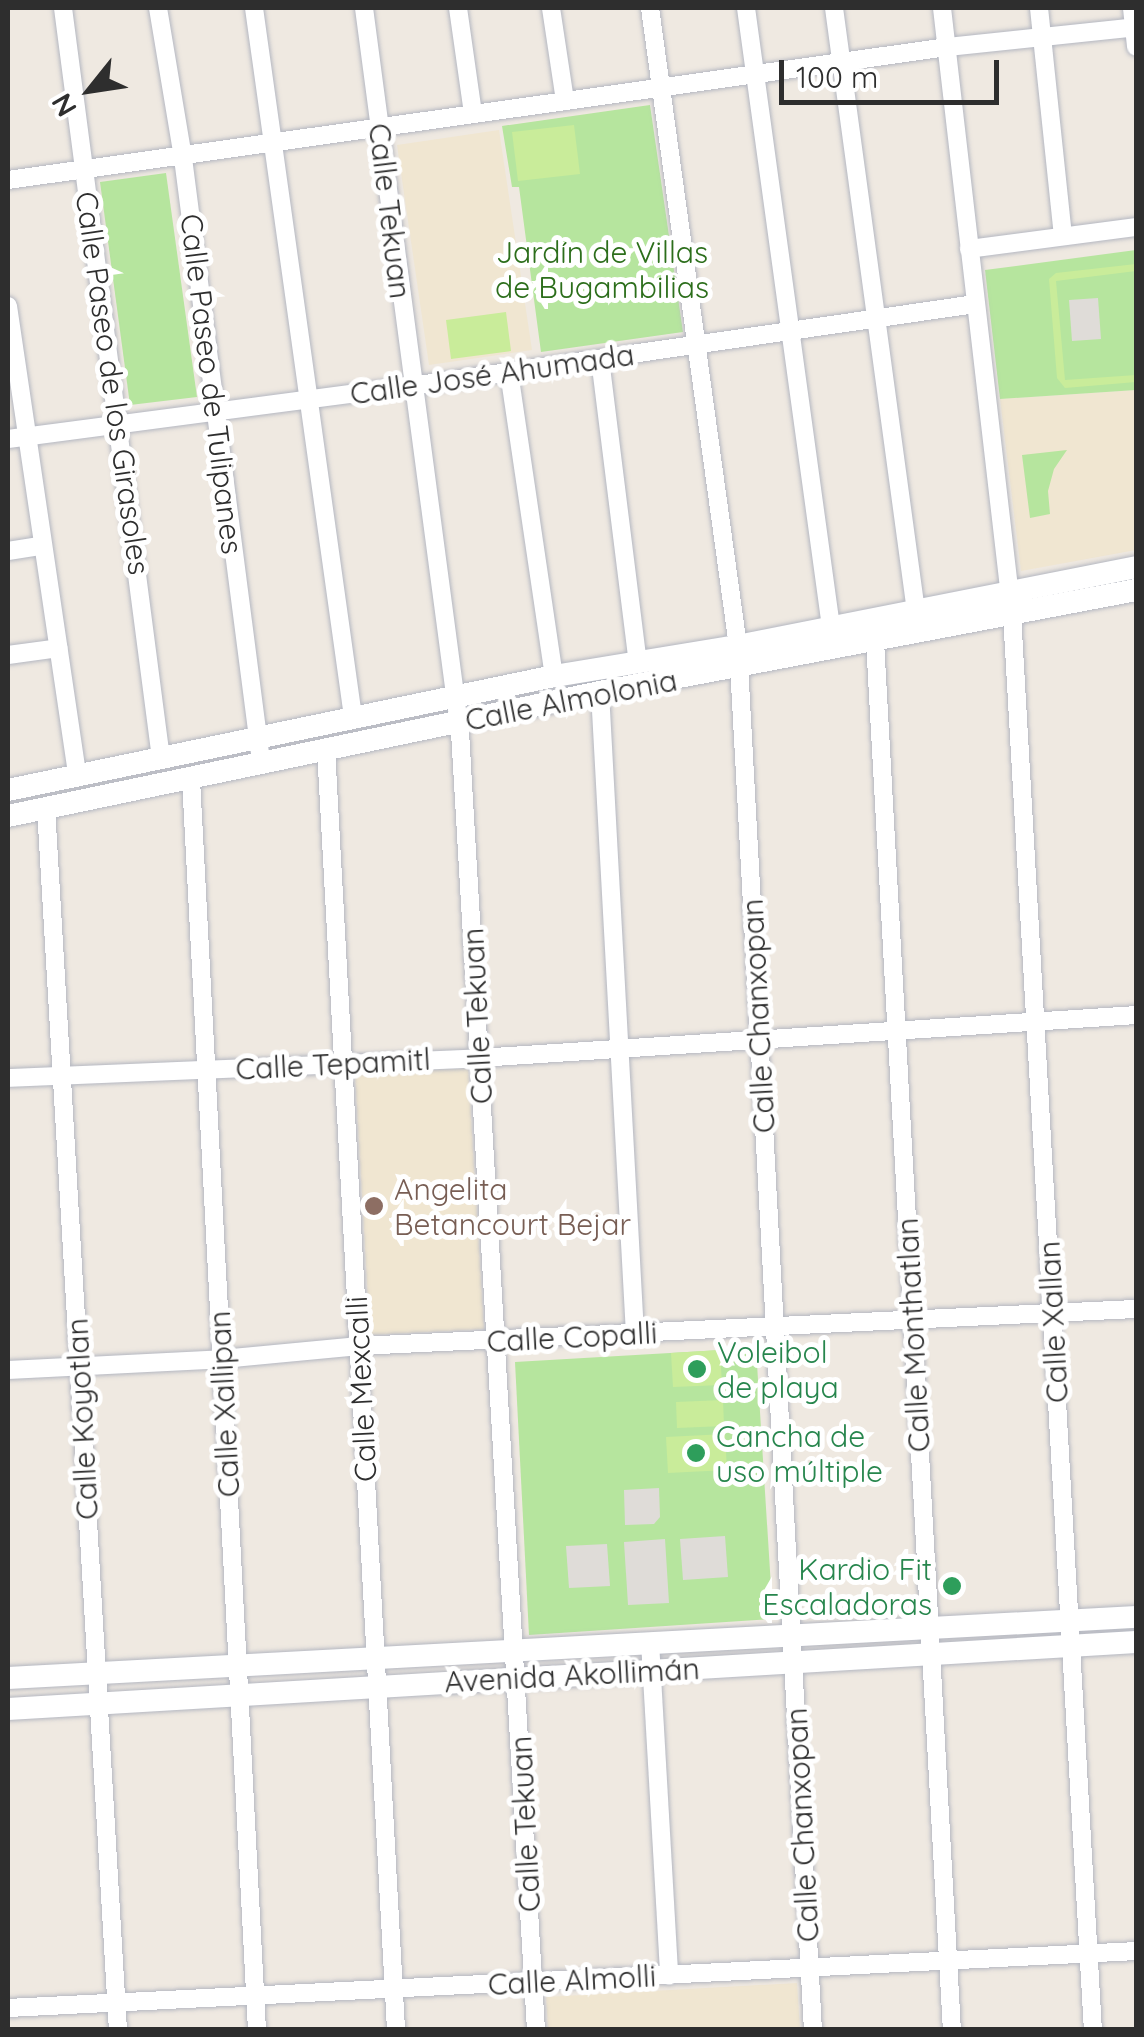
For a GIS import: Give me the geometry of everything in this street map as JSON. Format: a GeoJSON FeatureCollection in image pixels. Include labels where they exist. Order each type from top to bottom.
{"type":"FeatureCollection","features":[{"type":"Feature","properties":{"kind":"street","name":"Calle Paseo de los Girasoles"},"geometry":{"type":"LineString","coordinates":[[63,8],[162,758]]}},
{"type":"Feature","properties":{"kind":"street","name":"Calle Paseo de Tulipanes"},"geometry":{"type":"LineString","coordinates":[[158,8],[183,158],[260,750]]}},
{"type":"Feature","properties":{"kind":"street"},"geometry":{"type":"LineString","coordinates":[[254,8],[270,145],[310,399],[353,717]]}},
{"type":"Feature","properties":{"kind":"street","name":"Calle Tekuan"},"geometry":{"type":"LineString","coordinates":[[354,8],[376,130]]}},
{"type":"Feature","properties":{"kind":"street","name":"Calle Tekuan"},"geometry":{"type":"LineString","coordinates":[[364,8],[376,130],[452,711],[480,1058],[536,2030]]}},
{"type":"Feature","properties":{"kind":"street"},"geometry":{"type":"LineString","coordinates":[[458,8],[473,114]]}},
{"type":"Feature","properties":{"kind":"street"},"geometry":{"type":"LineString","coordinates":[[551,8],[564,101]]}},
{"type":"Feature","properties":{"kind":"street","name":"Calle Chanxopan"},"geometry":{"type":"LineString","coordinates":[[650,8],[739,657],[772,1327],[813,2030]]}},
{"type":"Feature","properties":{"kind":"street"},"geometry":{"type":"LineString","coordinates":[[746,8],[831,627]]}},
{"type":"Feature","properties":{"kind":"street"},"geometry":{"type":"LineString","coordinates":[[834,8],[916,612]]}},
{"type":"Feature","properties":{"kind":"street","name":"Calle Xallan"},"geometry":{"type":"LineString","coordinates":[[942,8],[1011,603],[1093,2030]]}},
{"type":"Feature","properties":{"kind":"street"},"geometry":{"type":"LineString","coordinates":[[1038,8],[1063,236]]}},
{"type":"Feature","properties":{"kind":"street"},"geometry":{"type":"LineString","coordinates":[[1132,8],[1136,47]]}},
{"type":"Feature","properties":{"kind":"street"},"geometry":{"type":"LineString","coordinates":[[8,180],[842,61],[1136,27]]}},
{"type":"Feature","properties":{"kind":"street"},"geometry":{"type":"LineString","coordinates":[[969,249],[1136,228]]}},
{"type":"Feature","properties":{"kind":"street","name":"Calle José Ahumada"},"geometry":{"type":"LineString","coordinates":[[16,438],[409,387],[975,304]]}},
{"type":"Feature","properties":{"kind":"street"},"geometry":{"type":"LineString","coordinates":[[8,306],[16,438],[60,648],[77,776]]}},
{"type":"Feature","properties":{"kind":"street"},"geometry":{"type":"LineString","coordinates":[[600,359],[638,663]]}},
{"type":"Feature","properties":{"kind":"street"},"geometry":{"type":"LineString","coordinates":[[509,372],[554,676]]}},
{"type":"Feature","properties":{"kind":"street"},"geometry":{"type":"LineString","coordinates":[[8,552],[40,546]]}},
{"type":"Feature","properties":{"kind":"street","name":"Calle Almolonia"},"geometry":{"type":"LineString","coordinates":[[8,790],[162,758],[326,749],[554,676],[638,663],[739,657],[875,641],[1136,567]]}},
{"type":"Feature","properties":{"kind":"street","name":"Calle Almolonia"},"geometry":{"type":"LineString","coordinates":[[8,816],[191,779],[353,717],[452,711],[600,692],[739,657],[831,627],[916,612],[1136,590]]}},
{"type":"Feature","properties":{"kind":"street","name":"Calle Monthatlan"},"geometry":{"type":"LineString","coordinates":[[875,641],[952,2030]]}},
{"type":"Feature","properties":{"kind":"street"},"geometry":{"type":"LineString","coordinates":[[8,655],[60,648]]}},
{"type":"Feature","properties":{"kind":"street"},"geometry":{"type":"LineString","coordinates":[[600,692],[635,1334]]}},
{"type":"Feature","properties":{"kind":"street","name":"Calle Mexcalli"},"geometry":{"type":"LineString","coordinates":[[326,749],[396,2030]]}},
{"type":"Feature","properties":{"kind":"street","name":"Calle Xallipan"},"geometry":{"type":"LineString","coordinates":[[191,779],[257,2030]]}},
{"type":"Feature","properties":{"kind":"street","name":"Calle Koyotlan"},"geometry":{"type":"LineString","coordinates":[[46,808],[118,2030]]}},
{"type":"Feature","properties":{"kind":"street","name":"Calle Tepamitl"},"geometry":{"type":"LineString","coordinates":[[8,1078],[480,1058],[1136,1016]]}},
{"type":"Feature","properties":{"kind":"street","name":"Calle Copalli"},"geometry":{"type":"LineString","coordinates":[[8,1370],[222,1359],[359,1346],[1136,1309]]}},
{"type":"Feature","properties":{"kind":"street","name":"Avenida Akollimán"},"geometry":{"type":"LineString","coordinates":[[8,1678],[1136,1617]]}},
{"type":"Feature","properties":{"kind":"street"},"geometry":{"type":"LineString","coordinates":[[650,1642],[669,1975]]}},
{"type":"Feature","properties":{"kind":"street","name":"Avenida Akollimán"},"geometry":{"type":"LineString","coordinates":[[8,1709],[239,1692],[517,1680],[1136,1642]]}},
{"type":"Feature","properties":{"kind":"street","name":"Calle Almolli"},"geometry":{"type":"LineString","coordinates":[[8,2008],[1136,1951]]}},
{"type":"Feature","properties":{"kind":"shaded area"},"geometry":{"type":"Polygon","coordinates":[[[499,130],[532,350],[429,365],[397,145],[499,130]]]}},
{"type":"Feature","properties":{"kind":"shaded area"},"geometry":{"type":"Polygon","coordinates":[[[1098,298],[1101,339],[1072,341],[1069,300],[1098,298]]]}},
{"type":"Feature","properties":{"kind":"shaded area"},"geometry":{"type":"Polygon","coordinates":[[[1136,390],[1136,550],[1021,571],[1000,399],[1136,390]]]}},
{"type":"Feature","properties":{"kind":"shaded area"},"geometry":{"type":"Polygon","coordinates":[[[468,1068],[484,1329],[370,1335],[355,1075],[468,1068]]]}},
{"type":"Feature","properties":{"kind":"shaded area"},"geometry":{"type":"Polygon","coordinates":[[[659,1488],[660,1517],[654,1524],[625,1525],[624,1490],[659,1488]]]}},
{"type":"Feature","properties":{"kind":"shaded area"},"geometry":{"type":"Polygon","coordinates":[[[725,1536],[728,1577],[683,1580],[680,1539],[725,1536]]]}},
{"type":"Feature","properties":{"kind":"shaded area"},"geometry":{"type":"Polygon","coordinates":[[[665,1539],[669,1603],[628,1605],[624,1542],[665,1539]]]}},
{"type":"Feature","properties":{"kind":"shaded area"},"geometry":{"type":"Polygon","coordinates":[[[607,1544],[610,1586],[569,1588],[566,1546],[607,1544]]]}},
{"type":"Feature","properties":{"kind":"shaded area"},"geometry":{"type":"Polygon","coordinates":[[[797,1983],[800,2029],[548,2029],[546,1997],[797,1983]]]}},
{"type":"Feature","properties":{"kind":"green space","name":"Jardín de Villas de Bugambilias"},"geometry":{"type":"Polygon","coordinates":[[[650,105],[683,332],[541,352],[519,187],[512,187],[502,126],[650,105]]]}},
{"type":"Feature","properties":{"kind":"green space"},"geometry":{"type":"Polygon","coordinates":[[[574,125],[580,174],[518,181],[512,132],[574,125]]]}},
{"type":"Feature","properties":{"kind":"green space"},"geometry":{"type":"Polygon","coordinates":[[[166,173],[197,397],[130,405],[100,182],[166,173]]]}},
{"type":"Feature","properties":{"kind":"green space"},"geometry":{"type":"Polygon","coordinates":[[[1136,250],[1136,390],[1000,399],[985,270],[1136,250]]]}},
{"type":"Feature","properties":{"kind":"green space"},"geometry":{"type":"Polygon","coordinates":[[[1136,264],[1136,271],[1056,281],[1065,380],[1136,375],[1136,382],[1065,388],[1057,378],[1049,279],[1056,273],[1136,264]]]}},
{"type":"Feature","properties":{"kind":"green space"},"geometry":{"type":"Polygon","coordinates":[[[506,312],[511,351],[451,359],[446,320],[506,312]]]}},
{"type":"Feature","properties":{"kind":"green space"},"geometry":{"type":"Polygon","coordinates":[[[1067,450],[1054,469],[1048,491],[1050,514],[1030,518],[1022,455],[1067,450]]]}},
{"type":"Feature","properties":{"kind":"green space"},"geometry":{"type":"Polygon","coordinates":[[[756,1348],[773,1619],[529,1635],[515,1362],[756,1348]]]}},
{"type":"Feature","properties":{"kind":"green space","name":"Voleibol de playa"},"geometry":{"type":"Polygon","coordinates":[[[720,1350],[722,1385],[673,1387],[671,1353],[720,1350]]]}},
{"type":"Feature","properties":{"kind":"green space"},"geometry":{"type":"Polygon","coordinates":[[[723,1400],[724,1426],[677,1428],[676,1402],[723,1400]]]}},
{"type":"Feature","properties":{"kind":"green space","name":"Cancha de uso múltiple"},"geometry":{"type":"Polygon","coordinates":[[[725,1434],[727,1470],[668,1473],[666,1437],[725,1434]]]}},
{"type":"Feature","properties":{"kind":"place","name":"Angelita Betancourt Bejar"},"geometry":{"type":"Point","coordinates":[374,1206]}},
{"type":"Feature","properties":{"kind":"place","name":"Voleibol de playa"},"geometry":{"type":"Point","coordinates":[697,1369]}},
{"type":"Feature","properties":{"kind":"place","name":"Cancha de uso múltiple"},"geometry":{"type":"Point","coordinates":[696,1453]}},
{"type":"Feature","properties":{"kind":"place","name":"Kardio Fit Escaladoras"},"geometry":{"type":"Point","coordinates":[952,1586]}}]}
